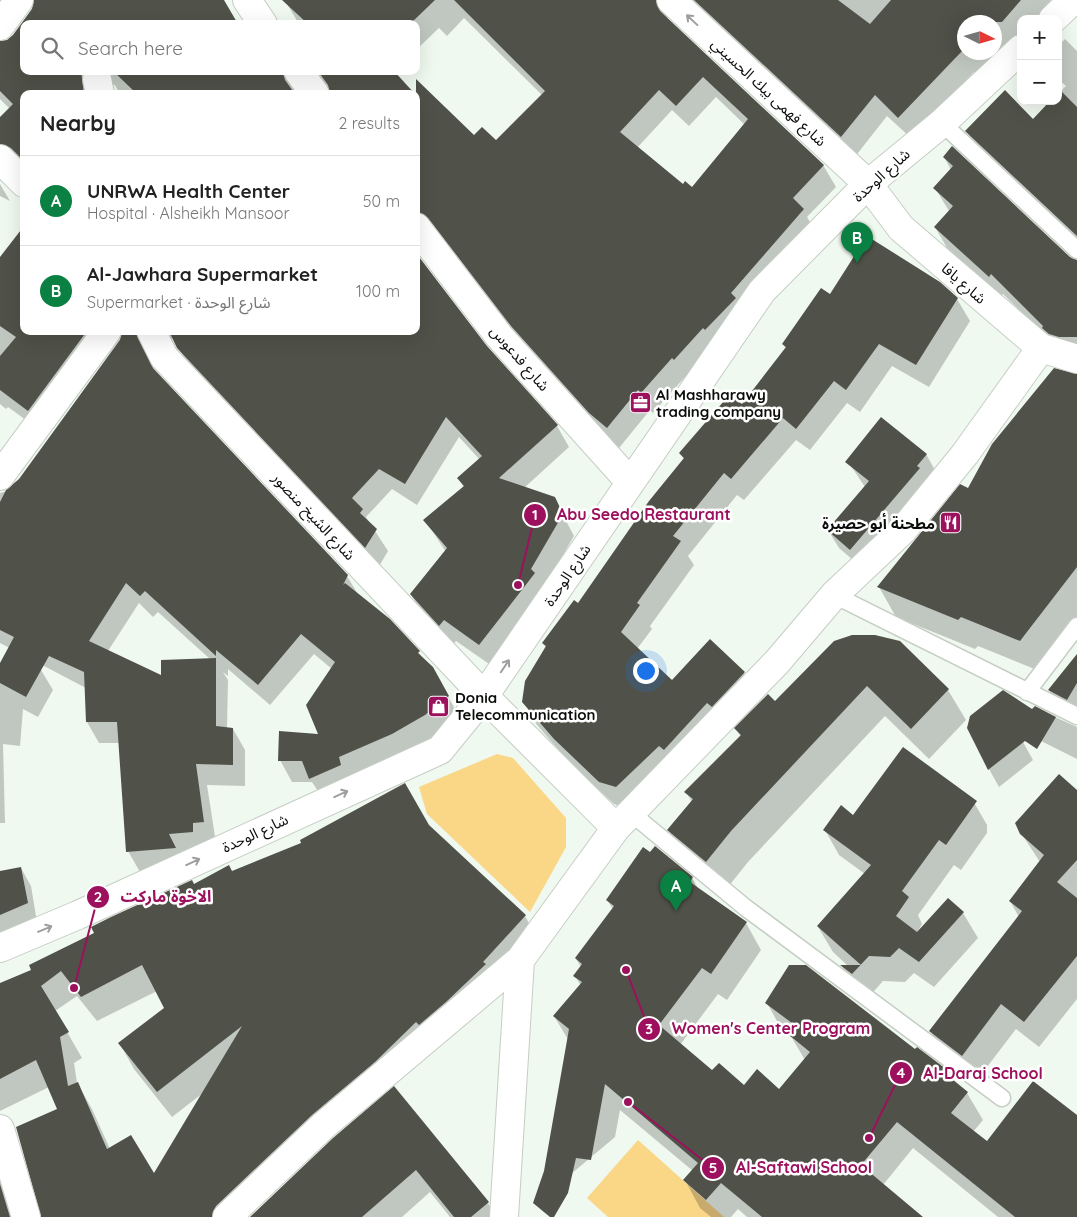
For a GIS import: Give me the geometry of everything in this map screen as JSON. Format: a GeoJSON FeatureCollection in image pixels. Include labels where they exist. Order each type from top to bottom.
{"type":"FeatureCollection","features":[{"type":"Feature","properties":{"kind":"street"},"geometry":{"type":"LineString","coordinates":[[0,26],[19,0]]}},
{"type":"Feature","properties":{"kind":"street"},"geometry":{"type":"LineString","coordinates":[[247,0],[260,20]]}},
{"type":"Feature","properties":{"kind":"street","name":"شارع فهمى بيك الحسيني"},"geometry":{"type":"LineString","coordinates":[[671,0],[868,184]]}},
{"type":"Feature","properties":{"kind":"street","name":"شارع الوحدة"},"geometry":{"type":"LineString","coordinates":[[0,948],[78,915],[440,750],[484,696],[762,291],[868,184],[942,123],[1017,53]]}},
{"type":"Feature","properties":{"kind":"street"},"geometry":{"type":"LineString","coordinates":[[301,75],[312,90]]}},
{"type":"Feature","properties":{"kind":"street"},"geometry":{"type":"LineString","coordinates":[[0,158],[20,179]]}},
{"type":"Feature","properties":{"kind":"street","name":"شارع يافا"},"geometry":{"type":"LineString","coordinates":[[868,184],[901,228],[1041,348],[1077,359]]}},
{"type":"Feature","properties":{"kind":"street","name":"شارع فدعوس"},"geometry":{"type":"LineString","coordinates":[[420,232],[499,336],[630,482]]}},
{"type":"Feature","properties":{"kind":"street"},"geometry":{"type":"LineString","coordinates":[[0,476],[104,335]]}},
{"type":"Feature","properties":{"kind":"street","name":"شارع الشيخ منصور"},"geometry":{"type":"LineString","coordinates":[[153,335],[164,357],[484,696],[623,821]]}},
{"type":"Feature","properties":{"kind":"street"},"geometry":{"type":"LineString","coordinates":[[227,1217],[323,1126],[520,960],[623,821],[777,662],[834,595],[903,530],[965,454],[1041,348]]}},
{"type":"Feature","properties":{"kind":"street"},"geometry":{"type":"LineString","coordinates":[[504,1217],[520,960]]}},
{"type":"Feature","properties":{"kind":"street"},"geometry":{"type":"LineString","coordinates":[[0,1129],[26,1217]]}},
{"type":"Feature","properties":{"kind":"lane"},"geometry":{"type":"LineString","coordinates":[[942,123],[1077,250]]}},
{"type":"Feature","properties":{"kind":"lane"},"geometry":{"type":"LineString","coordinates":[[834,595],[1077,716]]}},
{"type":"Feature","properties":{"kind":"lane"},"geometry":{"type":"LineString","coordinates":[[1028,692],[1077,626]]}},
{"type":"Feature","properties":{"kind":"lane"},"geometry":{"type":"LineString","coordinates":[[623,821],[746,908],[1002,1098]]}},
{"type":"Feature","properties":{"kind":"shaded area"},"geometry":{"type":"Polygon","coordinates":[[[497,754],[513,758],[566,818],[566,847],[530,912],[427,814],[419,787],[497,754]]]}},
{"type":"Feature","properties":{"kind":"shaded area"},"geometry":{"type":"Polygon","coordinates":[[[638,1140],[724,1217],[608,1217],[587,1198],[638,1140]]]}},
{"type":"Feature","properties":{"kind":"building"},"geometry":{"type":"Polygon","coordinates":[[[34,0],[224,0],[236,20],[24,20],[32,9],[34,0]]]}},
{"type":"Feature","properties":{"kind":"building"},"geometry":{"type":"Polygon","coordinates":[[[282,0],[435,0],[414,20],[304,20],[282,0]]]}},
{"type":"Feature","properties":{"kind":"building"},"geometry":{"type":"Polygon","coordinates":[[[454,0],[656,0],[660,11],[824,165],[793,198],[804,209],[731,293],[736,298],[705,330],[703,328],[674,360],[672,358],[641,393],[638,390],[607,428],[589,413],[511,326],[428,218],[420,214],[420,90],[416,90],[416,79],[474,135],[482,127],[496,140],[545,91],[454,0]],[[703,77],[676,106],[659,90],[620,132],[683,184],[685,181],[692,187],[748,119],[703,77]]]}},
{"type":"Feature","properties":{"kind":"building"},"geometry":{"type":"Polygon","coordinates":[[[694,0],[838,0],[870,24],[891,0],[1021,0],[1002,22],[1002,15],[957,15],[957,56],[898,118],[875,95],[841,137],[694,0]]]}},
{"type":"Feature","properties":{"kind":"building"},"geometry":{"type":"Polygon","coordinates":[[[20,25],[20,75],[82,75],[83,90],[20,90],[20,157],[11,148],[0,144],[0,117],[13,104],[0,91],[0,41],[7,40],[20,25]]]}},
{"type":"Feature","properties":{"kind":"building"},"geometry":{"type":"Polygon","coordinates":[[[117,75],[284,75],[292,90],[133,90],[117,75]]]}},
{"type":"Feature","properties":{"kind":"building"},"geometry":{"type":"Polygon","coordinates":[[[321,75],[398,75],[411,90],[329,90],[321,75]]]}},
{"type":"Feature","properties":{"kind":"building"},"geometry":{"type":"Polygon","coordinates":[[[1005,90],[1017,102],[1017,105],[1019,105],[1033,119],[1046,105],[1062,105],[1062,92],[1077,107],[1077,236],[965,131],[1005,90]]]}},
{"type":"Feature","properties":{"kind":"building"},"geometry":{"type":"Polygon","coordinates":[[[952,146],[1070,257],[1077,260],[1077,337],[1059,337],[1049,334],[991,274],[989,277],[934,227],[953,206],[933,188],[953,166],[943,157],[952,146]]]}},
{"type":"Feature","properties":{"kind":"building"},"geometry":{"type":"Polygon","coordinates":[[[20,231],[20,335],[84,335],[28,411],[0,390],[0,356],[16,337],[0,326],[0,257],[20,231]]]}},
{"type":"Feature","properties":{"kind":"building"},"geometry":{"type":"Polygon","coordinates":[[[867,236],[940,282],[958,298],[916,365],[879,344],[846,390],[834,381],[796,429],[783,418],[731,479],[724,473],[673,536],[681,541],[637,603],[640,605],[621,632],[672,680],[710,639],[745,672],[712,707],[707,703],[664,750],[659,746],[616,787],[599,782],[554,739],[522,702],[525,681],[546,646],[542,643],[574,600],[578,603],[649,501],[684,458],[679,453],[730,394],[742,404],[786,347],[782,344],[821,288],[830,294],[867,236]]]}},
{"type":"Feature","properties":{"kind":"building"},"geometry":{"type":"Polygon","coordinates":[[[420,258],[487,346],[558,425],[499,478],[555,497],[563,514],[531,569],[535,573],[479,645],[444,620],[439,626],[410,594],[447,548],[423,520],[464,486],[457,478],[482,456],[446,417],[405,484],[379,469],[352,498],[363,509],[360,513],[377,529],[365,548],[177,348],[171,335],[420,335],[420,258]]]}},
{"type":"Feature","properties":{"kind":"building"},"geometry":{"type":"Polygon","coordinates":[[[121,335],[138,335],[153,368],[348,575],[343,585],[345,583],[390,619],[420,651],[418,653],[433,667],[449,696],[425,715],[392,734],[339,757],[341,765],[309,779],[302,761],[278,761],[279,731],[318,734],[306,705],[335,662],[301,634],[258,685],[216,650],[216,656],[145,591],[140,596],[126,583],[89,641],[161,675],[161,660],[216,658],[216,726],[233,728],[233,765],[196,764],[204,822],[193,823],[193,832],[169,834],[176,848],[126,852],[117,722],[86,722],[84,672],[49,656],[26,697],[0,683],[0,663],[14,637],[0,630],[0,502],[6,490],[19,479],[120,340],[121,335]]]}},
{"type":"Feature","properties":{"kind":"building"},"geometry":{"type":"Polygon","coordinates":[[[1054,368],[1077,374],[1077,567],[1020,641],[961,617],[958,620],[877,587],[960,484],[968,488],[992,444],[1054,368]]]}},
{"type":"Feature","properties":{"kind":"building"},"geometry":{"type":"Polygon","coordinates":[[[881,417],[927,454],[917,466],[920,468],[850,550],[827,530],[869,481],[845,462],[881,417]]]}},
{"type":"Feature","properties":{"kind":"building"},"geometry":{"type":"Polygon","coordinates":[[[852,635],[875,635],[900,641],[949,689],[911,729],[867,686],[731,831],[706,862],[667,830],[693,799],[684,792],[741,735],[734,728],[768,694],[775,701],[834,641],[852,635]]]}},
{"type":"Feature","properties":{"kind":"building"},"geometry":{"type":"Polygon","coordinates":[[[1077,654],[1077,683],[1067,700],[1048,690],[1077,654]]]}},
{"type":"Feature","properties":{"kind":"building"},"geometry":{"type":"Polygon","coordinates":[[[1003,690],[1032,709],[1035,706],[1056,717],[1037,749],[1025,741],[988,770],[967,728],[970,716],[1003,690]]]}},
{"type":"Feature","properties":{"kind":"building"},"geometry":{"type":"Polygon","coordinates":[[[903,747],[977,801],[946,845],[939,840],[902,891],[909,897],[896,916],[917,932],[948,898],[964,912],[919,962],[899,948],[890,957],[869,956],[861,965],[817,926],[871,865],[823,830],[841,805],[853,815],[903,747]]]}},
{"type":"Feature","properties":{"kind":"building"},"geometry":{"type":"Polygon","coordinates":[[[1059,774],[1077,790],[1077,860],[1057,882],[1077,898],[1077,956],[1024,1022],[1001,1004],[962,1056],[929,1031],[1022,911],[1009,901],[1044,855],[1020,834],[1015,823],[1059,774]]]}},
{"type":"Feature","properties":{"kind":"building"},"geometry":{"type":"Polygon","coordinates":[[[405,783],[429,825],[526,915],[483,962],[486,964],[446,1002],[419,1025],[416,1022],[375,1062],[312,1115],[216,1206],[212,1217],[41,1217],[16,1127],[57,1109],[36,1060],[0,1079],[0,983],[31,970],[29,965],[94,933],[91,927],[111,917],[192,880],[194,884],[229,865],[232,871],[301,843],[300,840],[405,783]],[[142,965],[81,997],[61,971],[41,986],[69,1032],[60,1037],[68,1086],[78,1082],[107,1149],[131,1135],[154,1173],[242,1026],[157,1092],[118,1043],[164,1008],[142,965]]]}},
{"type":"Feature","properties":{"kind":"building"},"geometry":{"type":"Polygon","coordinates":[[[655,846],[693,877],[690,882],[747,922],[711,974],[702,968],[659,1025],[712,1070],[719,1063],[744,1085],[757,1069],[779,1089],[810,1052],[789,1035],[796,1026],[765,1003],[789,965],[806,965],[915,1049],[917,1047],[950,1072],[947,1075],[968,1092],[951,1113],[987,1141],[1033,1081],[1077,1115],[1077,1217],[1015,1217],[897,1122],[861,1165],[923,1217],[762,1217],[721,1183],[706,1200],[683,1180],[698,1163],[605,1084],[591,1160],[576,1158],[568,1193],[554,1217],[550,1217],[533,1203],[544,1171],[569,1029],[553,1016],[582,982],[573,976],[582,964],[575,958],[614,906],[606,900],[643,847],[650,852],[655,846]]]}},
{"type":"Feature","properties":{"kind":"building"},"geometry":{"type":"Polygon","coordinates":[[[21,867],[28,903],[0,915],[0,871],[21,867]]]}},
{"type":"Feature","properties":{"kind":"building"},"geometry":{"type":"Polygon","coordinates":[[[840,965],[861,965],[852,974],[840,965]]]}},
{"type":"Feature","properties":{"kind":"building"},"geometry":{"type":"Polygon","coordinates":[[[394,1086],[489,1202],[471,1217],[454,1217],[416,1170],[362,1217],[250,1217],[333,1138],[394,1086]]]}},
{"type":"Feature","properties":{"kind":"building"},"geometry":{"type":"Polygon","coordinates":[[[0,1184],[10,1217],[0,1217],[0,1184]]]}},
{"type":"Feature","properties":{"kind":"place","name":"Al-Jawhara Supermarket"},"geometry":{"type":"Point","coordinates":[857,263]}},
{"type":"Feature","properties":{"kind":"place","name":"Al Mashharawy trading company"},"geometry":{"type":"Point","coordinates":[640,403]}},
{"type":"Feature","properties":{"kind":"place","name":"مطحنة أبو حصيرة"},"geometry":{"type":"Point","coordinates":[951,523]}},
{"type":"Feature","properties":{"kind":"place","name":"Abu Seedo Restaurant"},"geometry":{"type":"Point","coordinates":[518,585]}},
{"type":"Feature","properties":{"kind":"place","name":"Donia Telecommunication"},"geometry":{"type":"Point","coordinates":[439,706]}},
{"type":"Feature","properties":{"kind":"place","name":"UNRWA Health Center"},"geometry":{"type":"Point","coordinates":[676,911]}},
{"type":"Feature","properties":{"kind":"place","name":"Women's Center Program"},"geometry":{"type":"Point","coordinates":[626,970]}},
{"type":"Feature","properties":{"kind":"place","name":"الاخوة ماركت"},"geometry":{"type":"Point","coordinates":[74,988]}},
{"type":"Feature","properties":{"kind":"place","name":"Al-Saftawi School"},"geometry":{"type":"Point","coordinates":[628,1102]}},
{"type":"Feature","properties":{"kind":"place","name":"Al-Daraj School"},"geometry":{"type":"Point","coordinates":[869,1138]}}]}
